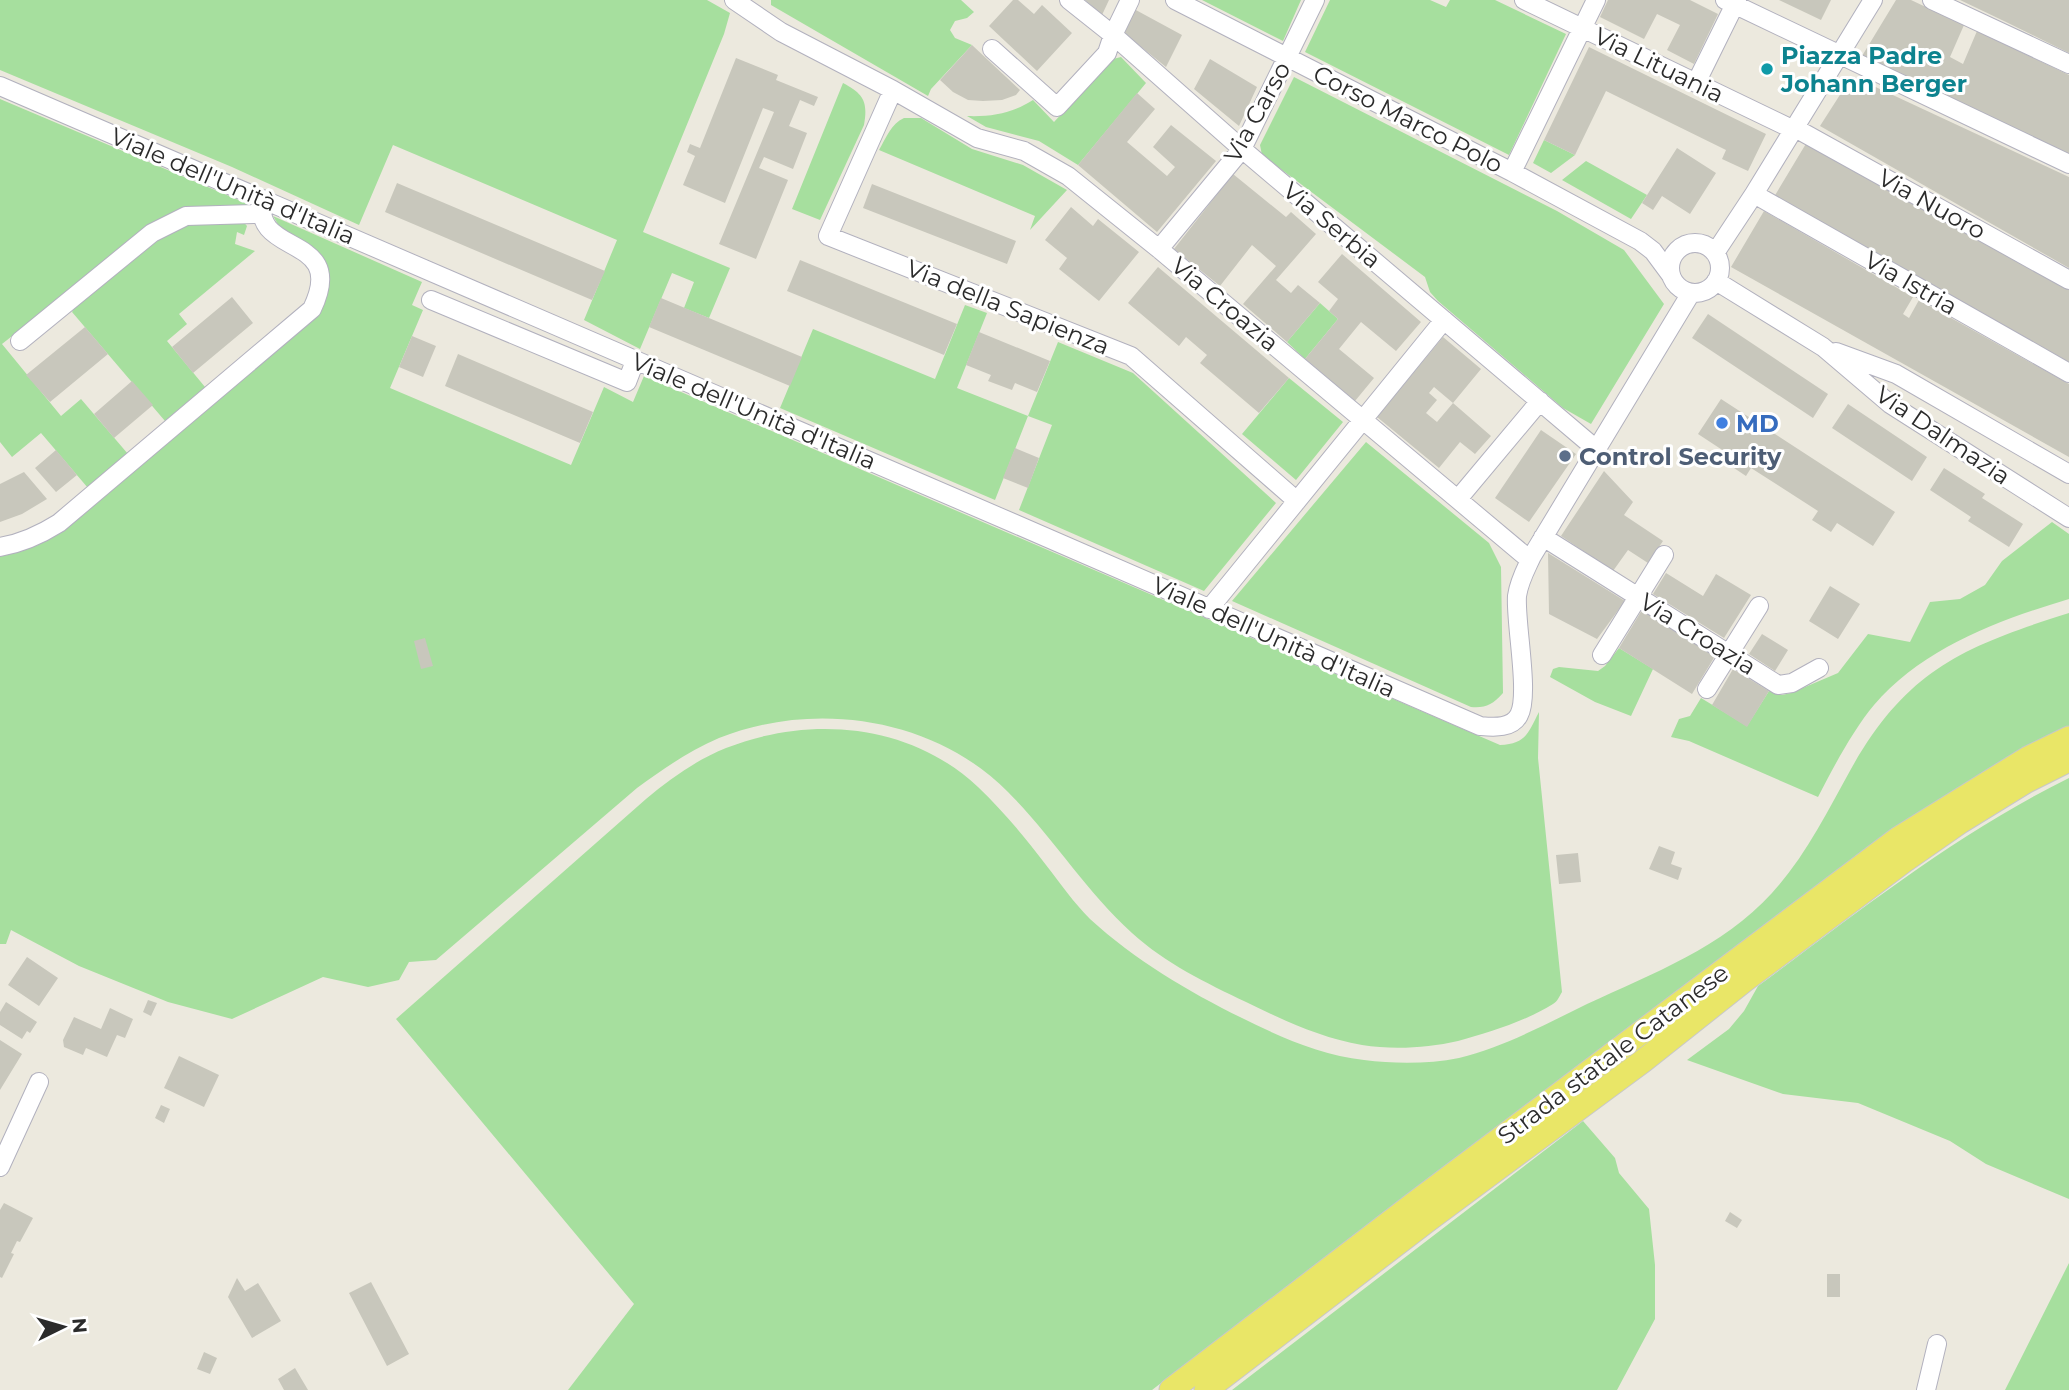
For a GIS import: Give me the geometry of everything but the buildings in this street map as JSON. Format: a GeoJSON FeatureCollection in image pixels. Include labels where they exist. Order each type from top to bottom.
{"type":"FeatureCollection","features":[{"type":"Feature","properties":{"kind":"main road","name":"Strada statale Catanese"},"geometry":{"type":"LineString","coordinates":[[1171,1390],[1899,838],[2028,758],[2069,738]]}},
{"type":"Feature","properties":{"kind":"main road","name":"Strada statale Catanese"},"geometry":{"type":"LineString","coordinates":[[1206,1390],[1904,861],[1970,815],[2025,782],[2069,760]]}},
{"type":"Feature","properties":{"kind":"street","name":"Via Serbia"},"geometry":{"type":"LineString","coordinates":[[1069,0],[1596,449]]}},
{"type":"Feature","properties":{"kind":"street"},"geometry":{"type":"LineString","coordinates":[[992,49],[1056,107],[1107,53],[1129,0]]}},
{"type":"Feature","properties":{"kind":"street","name":"Corso Marco Polo"},"geometry":{"type":"LineString","coordinates":[[1175,0],[1512,172],[1640,241]]}},
{"type":"Feature","properties":{"kind":"street","name":"Via Carso"},"geometry":{"type":"LineString","coordinates":[[1159,249],[1242,149],[1315,0]]}},
{"type":"Feature","properties":{"kind":"street","name":"Via Lituania"},"geometry":{"type":"LineString","coordinates":[[1524,0],[1794,129]]}},
{"type":"Feature","properties":{"kind":"street"},"geometry":{"type":"LineString","coordinates":[[1512,172],[1596,0]]}},
{"type":"Feature","properties":{"kind":"street"},"geometry":{"type":"LineString","coordinates":[[1715,253],[1874,0]]}},
{"type":"Feature","properties":{"kind":"street"},"geometry":{"type":"LineString","coordinates":[[1932,0],[2069,64]]}},
{"type":"Feature","properties":{"kind":"street"},"geometry":{"type":"LineString","coordinates":[[1696,83],[1732,1],[2069,164]]}},
{"type":"Feature","properties":{"kind":"street","name":"Via Croazia"},"geometry":{"type":"LineString","coordinates":[[745,3],[781,33],[893,90],[977,138],[1024,151],[1068,176],[1530,560]]}},
{"type":"Feature","properties":{"kind":"street","name":"Viale dell'Unità d'Italia"},"geometry":{"type":"LineString","coordinates":[[0,86],[261,205],[635,361],[1480,726],[1509,725],[1519,715],[1523,696],[1517,598],[1520,580],[1530,560]]}},
{"type":"Feature","properties":{"kind":"street","name":"Via della Sapienza"},"geometry":{"type":"LineString","coordinates":[[893,90],[828,236],[1131,356],[1297,501]]}},
{"type":"Feature","properties":{"kind":"street","name":"Via Nuoro"},"geometry":{"type":"LineString","coordinates":[[1794,129],[2069,280]]}},
{"type":"Feature","properties":{"kind":"street","name":"Via Istria"},"geometry":{"type":"LineString","coordinates":[[1754,194],[2069,373]]}},
{"type":"Feature","properties":{"kind":"street"},"geometry":{"type":"LineString","coordinates":[[20,341],[152,233],[169,223],[186,216],[254,214],[261,205]]}},
{"type":"Feature","properties":{"kind":"street"},"geometry":{"type":"LineString","coordinates":[[0,547],[18,544],[38,536],[60,523],[312,309],[319,294],[320,271],[314,260],[303,250],[273,234],[263,221],[261,205]]}},
{"type":"Feature","properties":{"kind":"street"},"geometry":{"type":"LineString","coordinates":[[1640,241],[1656,244],[1699,243],[1708,246],[1719,262],[1720,271],[1716,281],[1710,288],[1700,292],[1681,289],[1653,251],[1640,241]]}},
{"type":"Feature","properties":{"kind":"street"},"geometry":{"type":"LineString","coordinates":[[1670,274],[1673,254],[1689,243]]}},
{"type":"Feature","properties":{"kind":"street","name":"Via Dalmazia"},"geometry":{"type":"LineString","coordinates":[[1716,281],[1823,347],[1890,404],[2069,518]]}},
{"type":"Feature","properties":{"kind":"street"},"geometry":{"type":"LineString","coordinates":[[1530,560],[1691,292]]}},
{"type":"Feature","properties":{"kind":"street"},"geometry":{"type":"LineString","coordinates":[[431,300],[627,382],[635,361]]}},
{"type":"Feature","properties":{"kind":"street"},"geometry":{"type":"LineString","coordinates":[[1209,609],[1444,320]]}},
{"type":"Feature","properties":{"kind":"street","name":"Via Dalmazia"},"geometry":{"type":"LineString","coordinates":[[1823,347],[1896,374],[2069,474]]}},
{"type":"Feature","properties":{"kind":"street"},"geometry":{"type":"LineString","coordinates":[[1458,499],[1540,401]]}},
{"type":"Feature","properties":{"kind":"street","name":"Via Croazia"},"geometry":{"type":"LineString","coordinates":[[1543,537],[1778,685],[1792,683],[1819,668]]}},
{"type":"Feature","properties":{"kind":"street"},"geometry":{"type":"LineString","coordinates":[[1602,655],[1664,555]]}},
{"type":"Feature","properties":{"kind":"street"},"geometry":{"type":"LineString","coordinates":[[1707,689],[1759,606]]}},
{"type":"Feature","properties":{"kind":"street"},"geometry":{"type":"LineString","coordinates":[[0,1167],[39,1082]]}},
{"type":"Feature","properties":{"kind":"street"},"geometry":{"type":"LineString","coordinates":[[1926,1390],[1937,1344]]}},
{"type":"Feature","properties":{"kind":"green space"},"geometry":{"type":"Polygon","coordinates":[[[0,0],[707,0],[730,13],[724,34],[643,232],[730,268],[709,318],[684,308],[694,282],[672,273],[640,349],[584,320],[617,240],[393,145],[359,225],[232,167],[0,70],[0,0]]]}},
{"type":"Feature","properties":{"kind":"green space"},"geometry":{"type":"Polygon","coordinates":[[[771,0],[961,0],[974,12],[967,18],[955,21],[950,30],[955,38],[972,45],[931,89],[928,96],[771,5],[771,0]]]}},
{"type":"Feature","properties":{"kind":"green space"},"geometry":{"type":"Polygon","coordinates":[[[1202,0],[1301,0],[1283,41],[1202,0]]]}},
{"type":"Feature","properties":{"kind":"green space"},"geometry":{"type":"Polygon","coordinates":[[[1330,0],[1430,0],[1446,7],[1450,0],[1495,0],[1566,34],[1509,155],[1305,52],[1330,0]]]}},
{"type":"Feature","properties":{"kind":"green space"},"geometry":{"type":"Polygon","coordinates":[[[1121,57],[1146,83],[1078,165],[1039,141],[986,127],[967,116],[1002,113],[1033,100],[1054,122],[1113,59],[1121,57]]]}},
{"type":"Feature","properties":{"kind":"green space"},"geometry":{"type":"Polygon","coordinates":[[[1294,77],[1557,211],[1624,250],[1664,304],[1591,424],[1563,408],[1438,301],[1430,292],[1425,277],[1262,155],[1260,145],[1294,77]]]}},
{"type":"Feature","properties":{"kind":"green space"},"geometry":{"type":"Polygon","coordinates":[[[843,83],[856,91],[863,100],[864,125],[820,220],[792,209],[843,83]]]}},
{"type":"Feature","properties":{"kind":"green space"},"geometry":{"type":"Polygon","coordinates":[[[0,99],[248,204],[245,209],[148,229],[2,344],[61,416],[81,399],[128,454],[88,488],[41,433],[12,457],[0,442],[0,99]]]}},
{"type":"Feature","properties":{"kind":"green space"},"geometry":{"type":"Polygon","coordinates":[[[904,118],[921,118],[972,149],[1023,165],[1067,190],[1030,230],[1035,216],[879,150],[892,128],[904,118]]]}},
{"type":"Feature","properties":{"kind":"green space"},"geometry":{"type":"Polygon","coordinates":[[[1544,140],[1575,155],[1551,173],[1533,163],[1544,140]]]}},
{"type":"Feature","properties":{"kind":"green space"},"geometry":{"type":"Polygon","coordinates":[[[1586,161],[1647,195],[1631,219],[1562,180],[1586,161]]]}},
{"type":"Feature","properties":{"kind":"green space"},"geometry":{"type":"Polygon","coordinates":[[[273,216],[422,282],[412,305],[423,310],[390,388],[571,465],[604,387],[633,402],[644,376],[1500,745],[1521,740],[1539,712],[1538,758],[1562,992],[1559,997],[1542,1010],[1507,1026],[1458,1041],[1410,1048],[1362,1045],[1302,1028],[1201,980],[1145,944],[1099,899],[1008,792],[978,767],[945,747],[909,732],[871,723],[833,719],[794,720],[756,726],[719,738],[666,767],[637,788],[436,960],[409,962],[399,980],[368,987],[323,977],[232,1019],[168,1002],[79,966],[11,930],[6,944],[0,944],[0,555],[38,545],[96,504],[320,310],[328,288],[328,271],[318,253],[282,231],[273,216]]]}},
{"type":"Feature","properties":{"kind":"green space"},"geometry":{"type":"Polygon","coordinates":[[[240,218],[247,226],[244,235],[237,232],[235,244],[255,251],[179,314],[187,324],[167,341],[205,387],[165,421],[72,312],[82,297],[159,235],[184,223],[240,218]]]}},
{"type":"Feature","properties":{"kind":"green space"},"geometry":{"type":"Polygon","coordinates":[[[1320,303],[1338,319],[1305,359],[1287,342],[1320,303]]]}},
{"type":"Feature","properties":{"kind":"green space"},"geometry":{"type":"Polygon","coordinates":[[[965,305],[987,313],[957,388],[1028,416],[995,500],[780,408],[813,329],[935,379],[965,305]]]}},
{"type":"Feature","properties":{"kind":"green space"},"geometry":{"type":"Polygon","coordinates":[[[1058,342],[1133,373],[1276,503],[1204,591],[1019,510],[1052,425],[1028,416],[1058,342]]]}},
{"type":"Feature","properties":{"kind":"green space"},"geometry":{"type":"Polygon","coordinates":[[[1289,378],[1343,422],[1296,480],[1242,434],[1289,378]]]}},
{"type":"Feature","properties":{"kind":"green space"},"geometry":{"type":"Polygon","coordinates":[[[1366,442],[1489,543],[1501,567],[1503,693],[1488,705],[1471,707],[1232,601],[1366,442]]]}},
{"type":"Feature","properties":{"kind":"green space"},"geometry":{"type":"Polygon","coordinates":[[[2052,522],[2069,534],[2069,599],[2016,616],[1964,638],[1915,667],[1866,715],[1818,797],[1689,741],[1671,737],[1679,719],[1690,716],[1701,698],[1747,726],[1769,691],[1782,695],[1791,693],[1838,673],[1868,634],[1910,642],[1930,602],[1960,599],[1985,585],[2002,561],[2052,522]]]}},
{"type":"Feature","properties":{"kind":"green space"},"geometry":{"type":"Polygon","coordinates":[[[2069,613],[2069,727],[2006,760],[1888,834],[1788,907],[1562,1081],[1410,1192],[1152,1390],[568,1390],[634,1304],[396,1019],[664,784],[704,758],[726,748],[791,731],[825,729],[858,731],[891,738],[922,749],[951,766],[978,787],[1005,815],[1090,919],[1143,961],[1222,1008],[1286,1038],[1348,1058],[1400,1063],[1459,1058],[1492,1048],[1661,970],[1686,958],[1732,929],[1753,912],[1784,879],[1815,834],[1872,735],[1917,684],[1969,650],[2069,613]]]}},
{"type":"Feature","properties":{"kind":"green space"},"geometry":{"type":"Polygon","coordinates":[[[1619,648],[1653,669],[1631,716],[1595,702],[1550,677],[1553,669],[1559,667],[1598,671],[1619,648]]]}},
{"type":"Feature","properties":{"kind":"green space"},"geometry":{"type":"Polygon","coordinates":[[[2069,778],[2069,1199],[1986,1164],[1950,1141],[1858,1103],[1783,1094],[1687,1060],[1729,1029],[1744,1011],[1758,986],[1833,930],[1948,848],[1987,823],[2069,778]]]}},
{"type":"Feature","properties":{"kind":"green space"},"geometry":{"type":"Polygon","coordinates":[[[1583,1121],[1615,1158],[1619,1173],[1649,1209],[1655,1265],[1655,1319],[1617,1390],[1232,1390],[1583,1121]]]}},
{"type":"Feature","properties":{"kind":"green space"},"geometry":{"type":"Polygon","coordinates":[[[2069,1263],[2069,1390],[2005,1390],[2069,1263]]]}},
{"type":"Feature","properties":{"kind":"place","name":"Piazza Padre Johann Berger"},"geometry":{"type":"Point","coordinates":[1767,69]}},
{"type":"Feature","properties":{"kind":"place","name":"MD"},"geometry":{"type":"Point","coordinates":[1722,423]}},
{"type":"Feature","properties":{"kind":"place","name":"Control Security"},"geometry":{"type":"Point","coordinates":[1565,456]}}]}
